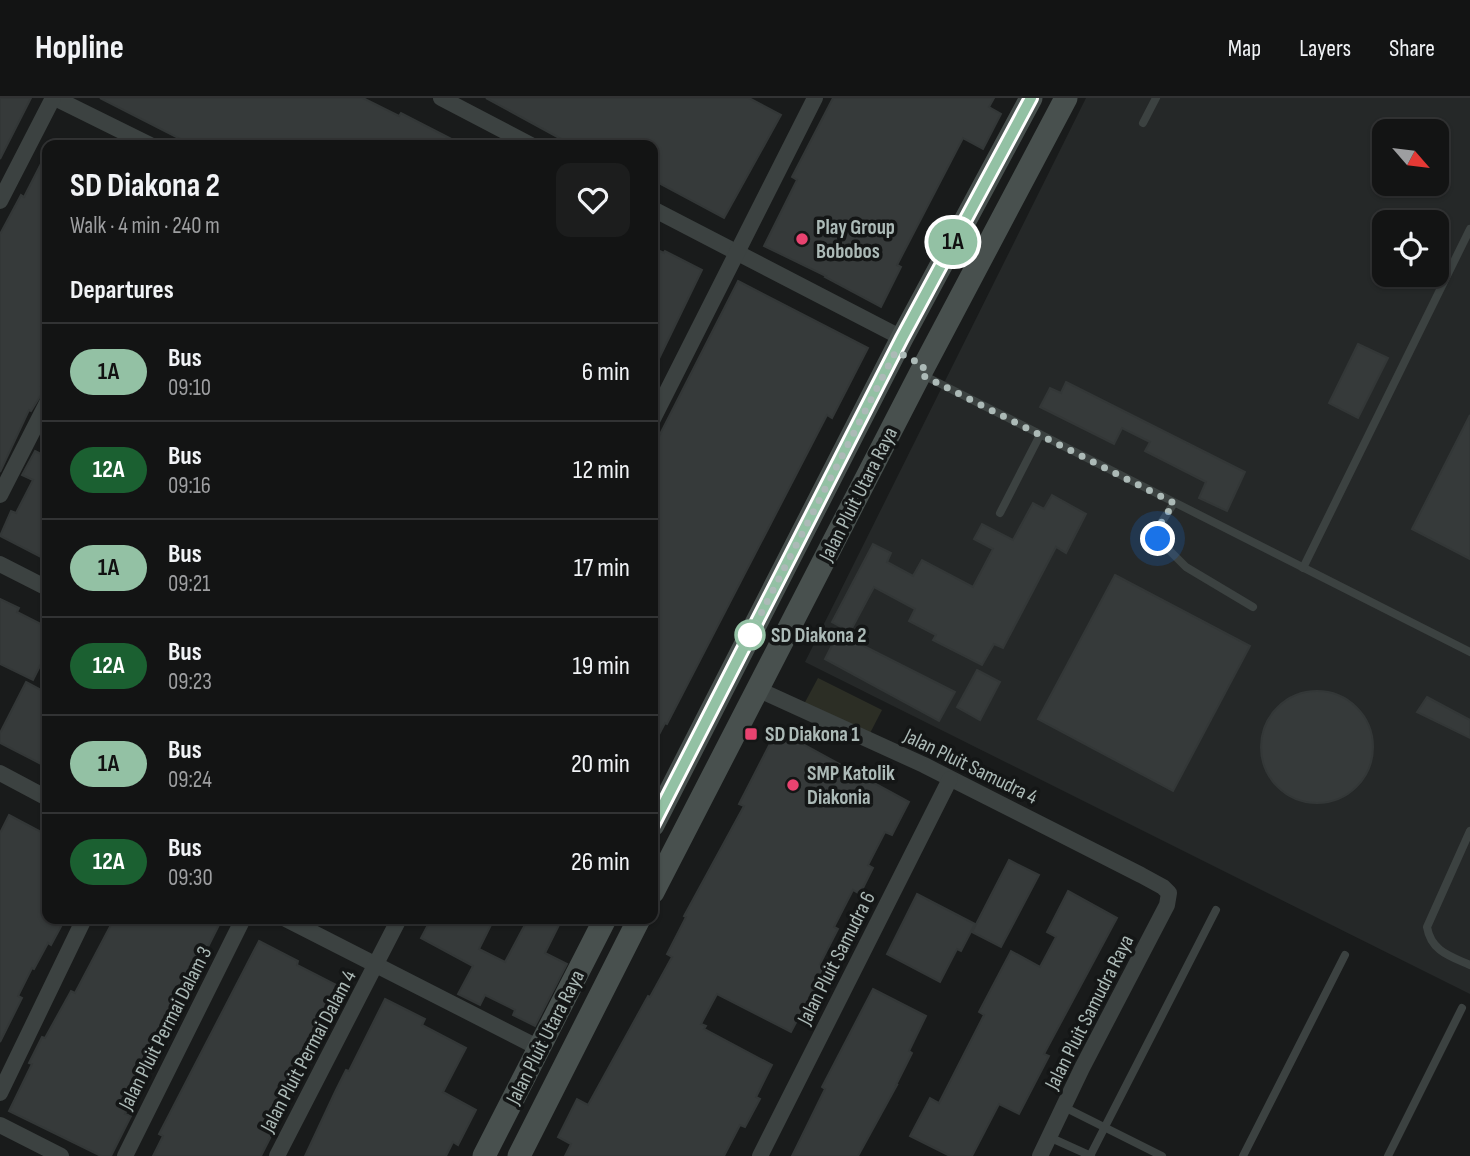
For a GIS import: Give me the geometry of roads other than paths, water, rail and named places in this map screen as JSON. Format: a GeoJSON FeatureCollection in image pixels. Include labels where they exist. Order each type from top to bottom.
{"type":"FeatureCollection","features":[{"type":"Feature","properties":{"kind":"street"},"geometry":{"type":"LineString","coordinates":[[0,201],[54,98],[140,140]]}},
{"type":"Feature","properties":{"kind":"street"},"geometry":{"type":"LineString","coordinates":[[441,98],[521,140]]}},
{"type":"Feature","properties":{"kind":"street"},"geometry":{"type":"LineString","coordinates":[[658,405],[815,98]]}},
{"type":"Feature","properties":{"kind":"street","name":"Jalan Pluit Utara Raya"},"geometry":{"type":"LineString","coordinates":[[658,815],[899,344],[1031,98]]}},
{"type":"Feature","properties":{"kind":"street"},"geometry":{"type":"LineString","coordinates":[[1039,98],[1063,104]]}},
{"type":"Feature","properties":{"kind":"street","name":"Jalan Pluit Utara Raya"},"geometry":{"type":"LineString","coordinates":[[658,882],[922,370],[1063,104]]}},
{"type":"Feature","properties":{"kind":"street"},"geometry":{"type":"LineString","coordinates":[[658,212],[737,251],[899,344],[922,370]]}},
{"type":"Feature","properties":{"kind":"street"},"geometry":{"type":"LineString","coordinates":[[0,495],[42,413]]}},
{"type":"Feature","properties":{"kind":"street"},"geometry":{"type":"LineString","coordinates":[[0,564],[42,585]]}},
{"type":"Feature","properties":{"kind":"street","name":"Jalan Pluit Samudra 4"},"geometry":{"type":"LineString","coordinates":[[757,689],[950,779],[1163,887]]}},
{"type":"Feature","properties":{"kind":"street"},"geometry":{"type":"LineString","coordinates":[[0,774],[42,795]]}},
{"type":"Feature","properties":{"kind":"street","name":"Jalan Pluit Samudra 6"},"geometry":{"type":"LineString","coordinates":[[760,1156],[950,779]]}},
{"type":"Feature","properties":{"kind":"street","name":"Jalan Pluit Samudra Raya"},"geometry":{"type":"LineString","coordinates":[[1040,1156],[1082,1068],[1167,905],[1169,893],[1163,887]]}},
{"type":"Feature","properties":{"kind":"street"},"geometry":{"type":"LineString","coordinates":[[0,1093],[82,924]]}},
{"type":"Feature","properties":{"kind":"street","name":"Jalan Pluit Permai Dalam 3"},"geometry":{"type":"LineString","coordinates":[[125,1156],[241,924]]}},
{"type":"Feature","properties":{"kind":"street"},"geometry":{"type":"LineString","coordinates":[[296,924],[539,1048]]}},
{"type":"Feature","properties":{"kind":"street","name":"Jalan Pluit Permai Dalam 4"},"geometry":{"type":"LineString","coordinates":[[277,1156],[397,924]]}},
{"type":"Feature","properties":{"kind":"street","name":"Jalan Pluit Utara Raya"},"geometry":{"type":"LineString","coordinates":[[492,1153],[539,1048],[602,924]]}},
{"type":"Feature","properties":{"kind":"street","name":"Jalan Pluit Utara Raya"},"geometry":{"type":"LineString","coordinates":[[519,1156],[636,924]]}},
{"type":"Feature","properties":{"kind":"street"},"geometry":{"type":"LineString","coordinates":[[0,1125],[61,1156]]}},
{"type":"Feature","properties":{"kind":"lane"},"geometry":{"type":"LineString","coordinates":[[1143,123],[1156,98]]}},
{"type":"Feature","properties":{"kind":"lane"},"geometry":{"type":"LineString","coordinates":[[1303,568],[1470,229]]}},
{"type":"Feature","properties":{"kind":"lane"},"geometry":{"type":"LineString","coordinates":[[922,370],[1041,435],[1470,652]]}},
{"type":"Feature","properties":{"kind":"lane"},"geometry":{"type":"LineString","coordinates":[[1000,513],[1041,435]]}},
{"type":"Feature","properties":{"kind":"lane"},"geometry":{"type":"LineString","coordinates":[[1174,503],[1161,523],[1158,539],[1186,567],[1253,607]]}},
{"type":"Feature","properties":{"kind":"lane"},"geometry":{"type":"LineString","coordinates":[[1470,831],[1427,928],[1436,949],[1470,965]]}},
{"type":"Feature","properties":{"kind":"lane"},"geometry":{"type":"LineString","coordinates":[[1049,1137],[1091,1156],[1216,910]]}},
{"type":"Feature","properties":{"kind":"lane"},"geometry":{"type":"LineString","coordinates":[[1243,1156],[1345,955]]}},
{"type":"Feature","properties":{"kind":"lane"},"geometry":{"type":"LineString","coordinates":[[1388,1156],[1462,1009]]}},
{"type":"Feature","properties":{"kind":"lane"},"geometry":{"type":"LineString","coordinates":[[1064,1107],[1162,1156]]}},
{"type":"Feature","properties":{"kind":"place","name":"Play Group Bobobos"},"geometry":{"type":"Point","coordinates":[802,239]}},
{"type":"Feature","properties":{"kind":"place","name":"SD Diakona 2"},"geometry":{"type":"Point","coordinates":[750,635]}},
{"type":"Feature","properties":{"kind":"place","name":"SD Diakona 1"},"geometry":{"type":"Point","coordinates":[751,734]}},
{"type":"Feature","properties":{"kind":"place","name":"SMP Katolik Diakonia"},"geometry":{"type":"Point","coordinates":[793,785]}}]}
